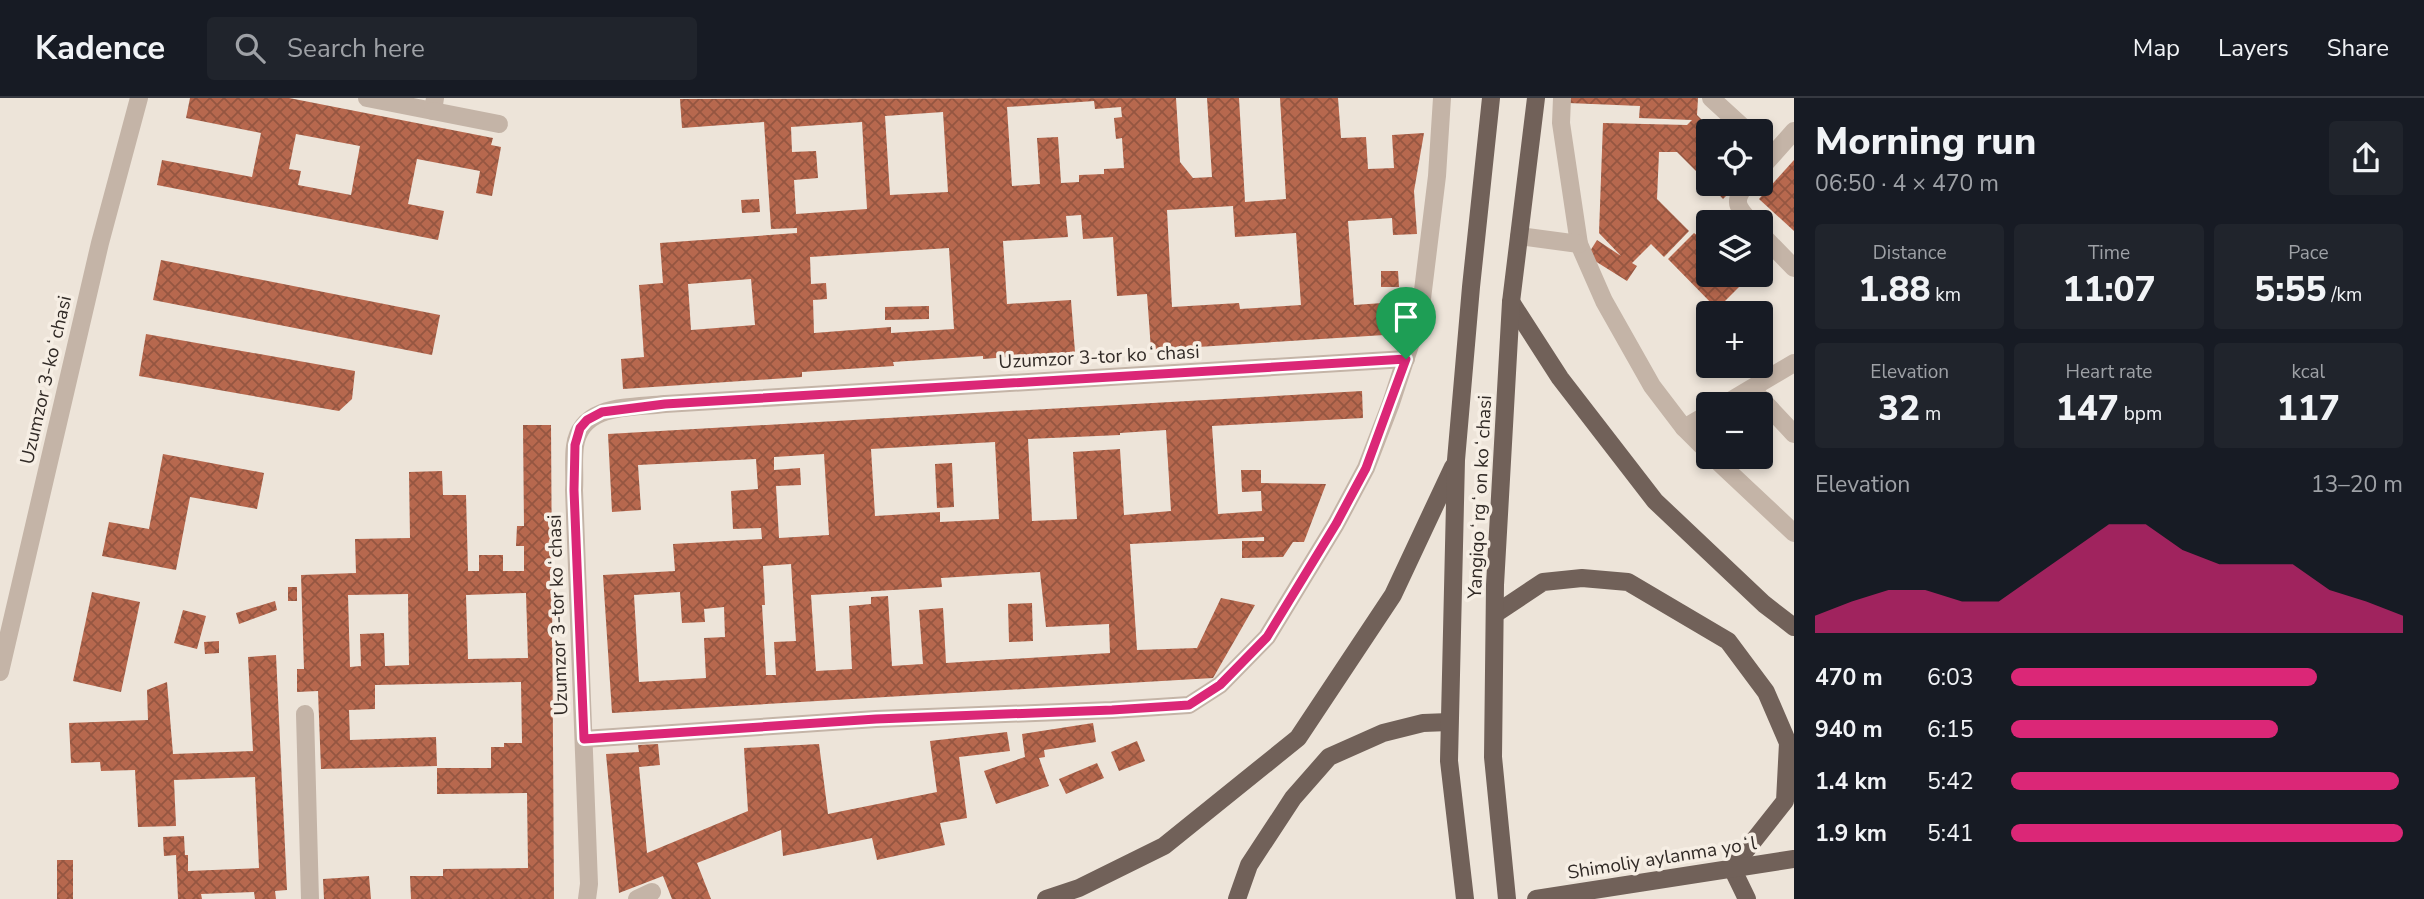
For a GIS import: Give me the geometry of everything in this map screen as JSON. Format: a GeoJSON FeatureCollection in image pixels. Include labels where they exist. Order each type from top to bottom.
{"type":"FeatureCollection","features":[{"type":"Feature","properties":{"kind":"main road","name":"Yangiqoʻrgʻon koʻchasi"},"geometry":{"type":"LineString","coordinates":[[1465,899],[1449,761],[1456,460],[1491,98]]}},
{"type":"Feature","properties":{"kind":"main road","name":"Yangiqoʻrgʻon koʻchasi"},"geometry":{"type":"LineString","coordinates":[[1507,899],[1493,757],[1495,614],[1511,302],[1536,98]]}},
{"type":"Feature","properties":{"kind":"main road"},"geometry":{"type":"LineString","coordinates":[[1511,302],[1560,378],[1655,501],[1764,604],[1794,627]]}},
{"type":"Feature","properties":{"kind":"main road"},"geometry":{"type":"LineString","coordinates":[[1046,899],[1079,888],[1164,846],[1298,738],[1393,595],[1456,460]]}},
{"type":"Feature","properties":{"kind":"main road"},"geometry":{"type":"LineString","coordinates":[[1495,614],[1543,582],[1582,578],[1628,582],[1728,641],[1766,692],[1788,743],[1785,801],[1732,868],[1747,899]]}},
{"type":"Feature","properties":{"kind":"main road"},"geometry":{"type":"LineString","coordinates":[[1237,899],[1249,865],[1293,798],[1329,757],[1383,733],[1423,723],[1449,722]]}},
{"type":"Feature","properties":{"kind":"main road","name":"Shimoliy aylanma yoʻl"},"geometry":{"type":"LineString","coordinates":[[1536,899],[1794,859]]}},
{"type":"Feature","properties":{"kind":"street","name":"Uzumzor 3-koʻchasi"},"geometry":{"type":"LineString","coordinates":[[0,672],[100,243],[139,98]]}},
{"type":"Feature","properties":{"kind":"street"},"geometry":{"type":"LineString","coordinates":[[368,98],[434,105],[499,124]]}},
{"type":"Feature","properties":{"kind":"street","name":"Uzumzor 3-tor koʻchasi"},"geometry":{"type":"LineString","coordinates":[[1406,359],[665,404],[602,412],[587,420],[580,428],[575,445],[574,490],[584,739],[876,719],[1189,705],[1220,685],[1267,637],[1336,524],[1366,468],[1406,359],[1420,315],[1437,176],[1442,98]]}},
{"type":"Feature","properties":{"kind":"street"},"geometry":{"type":"LineString","coordinates":[[1562,98],[1561,124],[1579,244],[1604,302],[1652,386],[1696,440]]}},
{"type":"Feature","properties":{"kind":"street"},"geometry":{"type":"LineString","coordinates":[[1711,98],[1733,119]]}},
{"type":"Feature","properties":{"kind":"street"},"geometry":{"type":"LineString","coordinates":[[1773,148],[1794,131]]}},
{"type":"Feature","properties":{"kind":"street"},"geometry":{"type":"LineString","coordinates":[[1519,236],[1579,244]]}},
{"type":"Feature","properties":{"kind":"street"},"geometry":{"type":"LineString","coordinates":[[1773,246],[1794,268]]}},
{"type":"Feature","properties":{"kind":"street"},"geometry":{"type":"LineString","coordinates":[[1747,392],[1794,363]]}},
{"type":"Feature","properties":{"kind":"street"},"geometry":{"type":"LineString","coordinates":[[1752,389],[1794,434]]}},
{"type":"Feature","properties":{"kind":"street"},"geometry":{"type":"LineString","coordinates":[[1684,428],[1696,421]]}},
{"type":"Feature","properties":{"kind":"street"},"geometry":{"type":"LineString","coordinates":[[1727,469],[1790,522]]}},
{"type":"Feature","properties":{"kind":"street"},"geometry":{"type":"LineString","coordinates":[[305,714],[310,899]]}},
{"type":"Feature","properties":{"kind":"street"},"geometry":{"type":"LineString","coordinates":[[584,739],[589,884],[587,899]]}},
{"type":"Feature","properties":{"kind":"building"},"geometry":{"type":"Polygon","coordinates":[[[190,98],[289,98],[493,138],[491,145],[501,147],[492,196],[476,193],[480,171],[417,159],[408,204],[444,211],[438,240],[157,185],[162,160],[252,177],[261,133],[186,118],[190,98]],[[296,134],[289,169],[301,171],[298,185],[351,195],[360,146],[296,134]]]}},
{"type":"Feature","properties":{"kind":"building"},"geometry":{"type":"Polygon","coordinates":[[[1176,98],[1180,162],[1193,178],[1212,177],[1207,98],[1239,98],[1245,202],[1286,199],[1280,98],[1338,98],[1341,138],[1366,137],[1368,169],[1394,168],[1392,135],[1424,133],[1414,191],[1417,234],[1393,235],[1392,218],[1348,221],[1354,305],[1397,302],[1400,334],[1151,350],[1147,294],[1117,296],[1113,237],[1083,239],[1081,215],[1066,216],[1068,237],[1003,241],[1007,304],[1071,300],[1075,352],[893,362],[894,366],[802,372],[802,377],[623,389],[621,359],[644,357],[639,285],[663,283],[660,243],[797,233],[797,228],[771,229],[764,122],[682,128],[680,99],[1176,98]],[[1094,101],[1007,107],[1012,186],[1040,184],[1037,138],[1058,137],[1061,183],[1079,182],[1079,175],[1104,174],[1104,169],[1124,168],[1122,138],[1116,139],[1114,118],[1122,117],[1121,107],[1095,109],[1094,101]],[[943,112],[885,116],[890,195],[948,192],[943,112]],[[862,122],[791,127],[792,152],[816,151],[818,178],[794,180],[796,214],[867,209],[862,122]],[[1233,206],[1167,210],[1172,307],[1239,303],[1240,309],[1301,305],[1296,233],[1235,237],[1233,206]],[[949,248],[810,257],[811,284],[826,283],[827,299],[813,300],[814,333],[891,327],[891,333],[954,329],[949,248]],[[751,279],[688,284],[691,330],[755,325],[751,279]]]}},
{"type":"Feature","properties":{"kind":"building"},"geometry":{"type":"Polygon","coordinates":[[[1569,98],[1698,98],[1697,115],[1701,119],[1696,119],[1696,171],[1677,152],[1659,152],[1657,199],[1689,231],[1664,257],[1651,244],[1632,263],[1637,266],[1627,281],[1587,256],[1597,240],[1621,256],[1599,233],[1603,123],[1687,125],[1692,120],[1639,118],[1640,106],[1568,103],[1569,98]]]}},
{"type":"Feature","properties":{"kind":"building"},"geometry":{"type":"Polygon","coordinates":[[[1794,160],[1794,231],[1759,199],[1762,196],[1773,196],[1773,183],[1794,160]]]}},
{"type":"Feature","properties":{"kind":"building"},"geometry":{"type":"Polygon","coordinates":[[[759,199],[760,212],[742,213],[741,200],[759,199]]]}},
{"type":"Feature","properties":{"kind":"building"},"geometry":{"type":"Polygon","coordinates":[[[1694,233],[1696,287],[1739,287],[1725,301],[1709,301],[1668,259],[1694,233]]]}},
{"type":"Feature","properties":{"kind":"building"},"geometry":{"type":"Polygon","coordinates":[[[161,260],[440,315],[432,355],[153,300],[161,260]]]}},
{"type":"Feature","properties":{"kind":"building"},"geometry":{"type":"Polygon","coordinates":[[[1381,271],[1398,271],[1399,287],[1381,287],[1381,271]]]}},
{"type":"Feature","properties":{"kind":"building"},"geometry":{"type":"Polygon","coordinates":[[[929,306],[929,319],[885,320],[885,307],[929,306]]]}},
{"type":"Feature","properties":{"kind":"building"},"geometry":{"type":"Polygon","coordinates":[[[146,334],[355,371],[352,399],[339,411],[139,376],[146,334]]]}},
{"type":"Feature","properties":{"kind":"building"},"geometry":{"type":"Polygon","coordinates":[[[1362,391],[1363,418],[1212,426],[1218,514],[1262,511],[1261,491],[1242,492],[1241,470],[1261,470],[1261,483],[1326,484],[1304,542],[1293,542],[1283,557],[1242,558],[1242,541],[1264,541],[1264,537],[1130,544],[1137,650],[1197,648],[1221,598],[1255,605],[1213,678],[612,713],[603,575],[675,571],[673,544],[762,539],[761,528],[733,529],[731,491],[758,489],[756,459],[638,465],[641,510],[612,512],[608,434],[1362,391]],[[1166,430],[1028,439],[1032,521],[1077,519],[1073,452],[1120,449],[1124,515],[1171,511],[1166,430]],[[995,442],[871,449],[875,516],[940,512],[940,522],[999,519],[995,442]],[[824,454],[774,457],[774,470],[800,468],[801,485],[776,486],[779,538],[829,535],[824,454]],[[791,564],[763,566],[766,675],[776,675],[774,642],[796,641],[791,564]],[[1040,572],[941,578],[942,587],[811,595],[816,671],[852,669],[849,606],[871,604],[871,597],[888,596],[892,666],[923,664],[919,610],[943,608],[946,663],[1110,653],[1109,624],[1046,627],[1040,572]],[[680,592],[634,595],[639,682],[706,678],[704,638],[725,637],[724,607],[704,609],[705,622],[682,623],[680,592]]]}},
{"type":"Feature","properties":{"kind":"building"},"geometry":{"type":"Polygon","coordinates":[[[523,425],[551,425],[554,899],[411,899],[410,876],[443,876],[443,869],[528,868],[527,793],[437,794],[437,768],[491,768],[491,747],[504,747],[504,743],[522,743],[521,682],[375,685],[375,709],[349,710],[350,740],[436,737],[437,766],[321,769],[318,691],[297,692],[297,669],[304,669],[301,575],[356,573],[355,539],[410,538],[409,472],[442,471],[443,495],[466,495],[468,571],[479,571],[479,555],[503,555],[503,571],[524,571],[524,546],[516,546],[517,526],[524,526],[523,425]],[[526,593],[466,595],[468,659],[528,658],[526,593]],[[408,594],[348,595],[350,667],[361,666],[360,634],[384,633],[385,666],[409,665],[408,594]]]}},
{"type":"Feature","properties":{"kind":"building"},"geometry":{"type":"Polygon","coordinates":[[[163,454],[264,473],[257,509],[190,497],[176,570],[102,556],[109,522],[149,529],[163,454]]]}},
{"type":"Feature","properties":{"kind":"building"},"geometry":{"type":"Polygon","coordinates":[[[952,463],[954,507],[937,508],[935,464],[952,463]]]}},
{"type":"Feature","properties":{"kind":"building"},"geometry":{"type":"Polygon","coordinates":[[[288,587],[297,587],[297,601],[288,601],[288,587]]]}},
{"type":"Feature","properties":{"kind":"building"},"geometry":{"type":"Polygon","coordinates":[[[92,592],[140,602],[121,692],[73,681],[92,592]]]}},
{"type":"Feature","properties":{"kind":"building"},"geometry":{"type":"Polygon","coordinates":[[[275,601],[277,610],[239,624],[236,613],[275,601]]]}},
{"type":"Feature","properties":{"kind":"building"},"geometry":{"type":"Polygon","coordinates":[[[1032,603],[1033,641],[1009,642],[1008,604],[1032,603]]]}},
{"type":"Feature","properties":{"kind":"building"},"geometry":{"type":"Polygon","coordinates":[[[183,610],[206,616],[197,649],[174,643],[183,610]]]}},
{"type":"Feature","properties":{"kind":"building"},"geometry":{"type":"Polygon","coordinates":[[[219,641],[219,653],[205,654],[204,642],[219,641]]]}},
{"type":"Feature","properties":{"kind":"building"},"geometry":{"type":"Polygon","coordinates":[[[276,655],[287,890],[275,891],[276,899],[255,899],[254,892],[201,894],[202,899],[178,899],[176,855],[164,856],[163,837],[184,836],[188,871],[259,868],[255,777],[174,780],[176,826],[138,827],[135,770],[101,771],[100,762],[71,763],[69,723],[148,720],[147,690],[167,682],[173,754],[253,751],[248,657],[276,655]]]}},
{"type":"Feature","properties":{"kind":"building"},"geometry":{"type":"Polygon","coordinates":[[[1093,723],[1096,742],[1044,750],[1045,757],[1039,758],[1049,786],[996,804],[984,771],[1025,757],[1022,734],[1093,723]]]}},
{"type":"Feature","properties":{"kind":"building"},"geometry":{"type":"Polygon","coordinates":[[[1007,732],[1010,751],[959,757],[967,818],[940,823],[945,845],[877,860],[872,838],[783,856],[781,830],[697,863],[711,899],[672,899],[663,876],[619,893],[606,754],[639,752],[638,745],[658,744],[660,765],[639,767],[647,853],[748,811],[744,748],[819,744],[828,814],[937,792],[930,741],[1007,732]]]}},
{"type":"Feature","properties":{"kind":"building"},"geometry":{"type":"Polygon","coordinates":[[[1137,741],[1145,761],[1119,771],[1111,752],[1137,741]]]}},
{"type":"Feature","properties":{"kind":"building"},"geometry":{"type":"Polygon","coordinates":[[[1097,763],[1104,778],[1066,794],[1059,779],[1097,763]]]}},
{"type":"Feature","properties":{"kind":"building"},"geometry":{"type":"Polygon","coordinates":[[[57,860],[73,860],[73,899],[57,899],[57,860]]]}},
{"type":"Feature","properties":{"kind":"building"},"geometry":{"type":"Polygon","coordinates":[[[369,876],[371,899],[324,899],[323,879],[369,876]]]}},
{"type":"Feature","properties":{"kind":"route"},"geometry":{"type":"LineString","coordinates":[[1406,359],[1366,468],[1336,524],[1267,637],[1220,685],[1189,705],[876,719],[584,739],[574,490],[575,445],[580,428],[587,420],[602,412],[665,404],[1406,359]]}}]}
